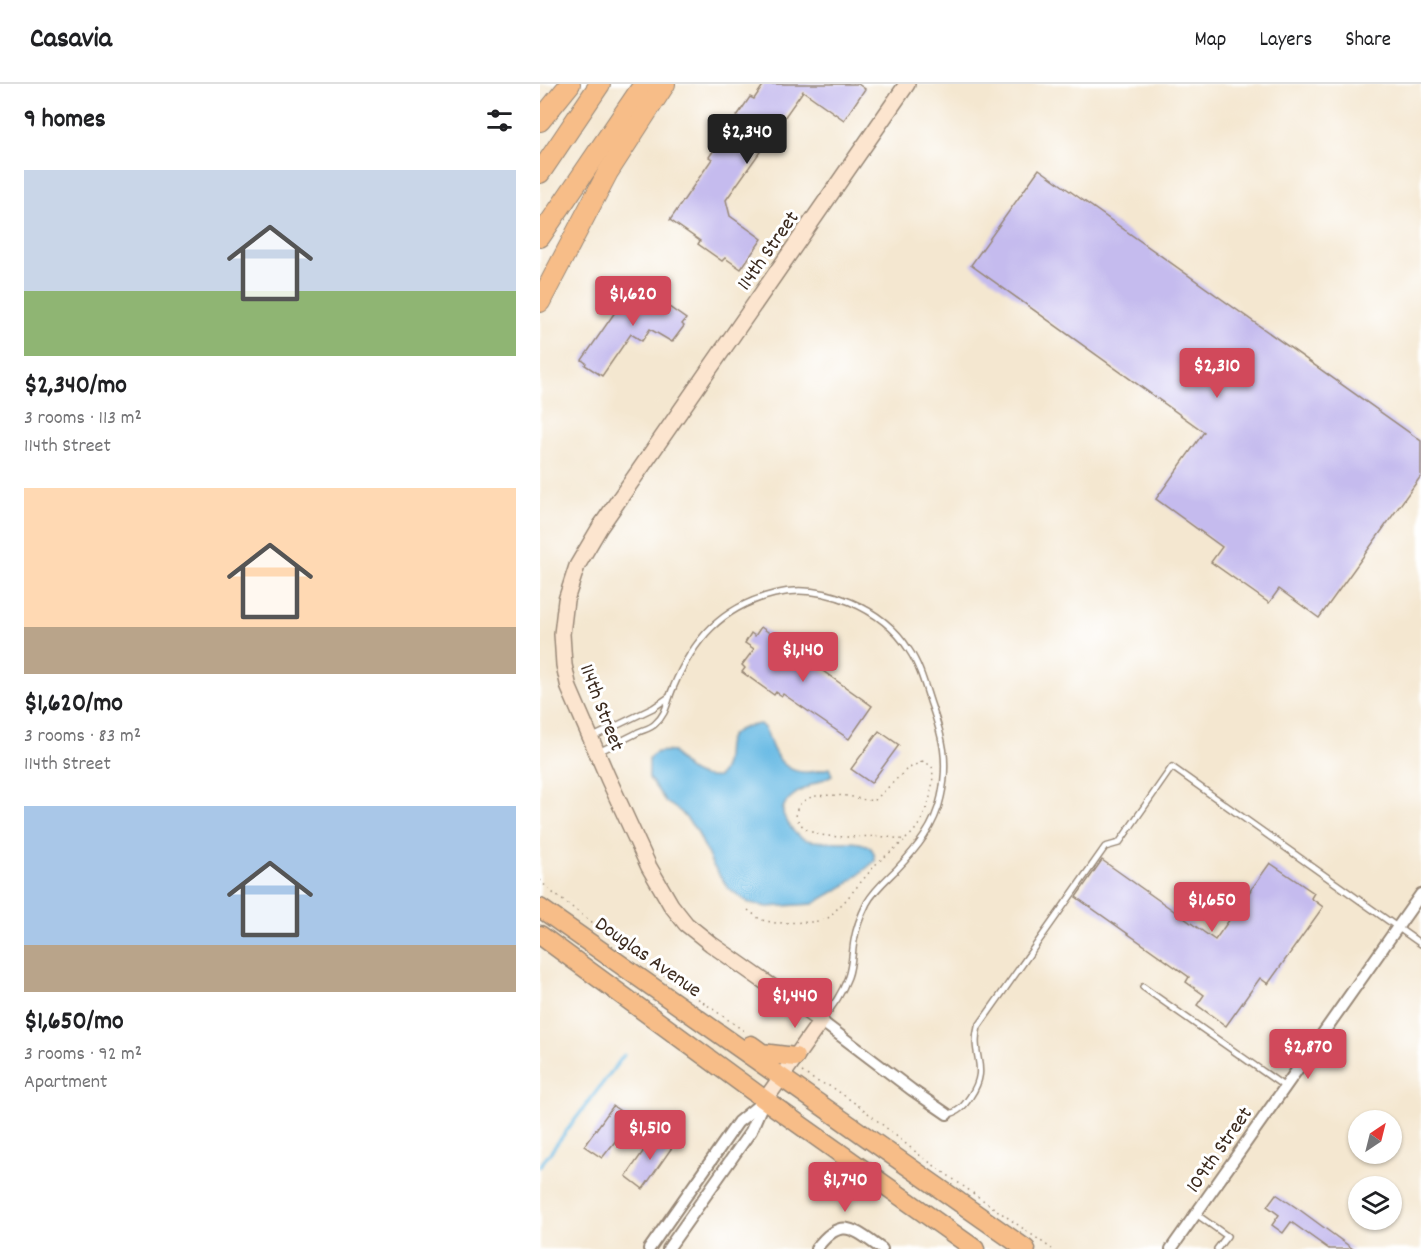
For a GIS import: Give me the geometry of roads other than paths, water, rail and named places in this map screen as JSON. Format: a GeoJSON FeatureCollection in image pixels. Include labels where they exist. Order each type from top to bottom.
{"type":"FeatureCollection","features":[{"type":"Feature","properties":{"kind":"highway"},"geometry":{"type":"LineString","coordinates":[[540,121],[570,84]]}},
{"type":"Feature","properties":{"kind":"highway"},"geometry":{"type":"LineString","coordinates":[[540,173],[600,84]]}},
{"type":"Feature","properties":{"kind":"highway"},"geometry":{"type":"LineString","coordinates":[[540,237],[644,84]]}},
{"type":"Feature","properties":{"kind":"highway"},"geometry":{"type":"LineString","coordinates":[[540,302],[608,172],[665,84]]}},
{"type":"Feature","properties":{"kind":"main road","name":"Douglas Avenue"},"geometry":{"type":"LineString","coordinates":[[540,908],[1026,1249]]}},
{"type":"Feature","properties":{"kind":"main road"},"geometry":{"type":"LineString","coordinates":[[540,935],[966,1247]]}},
{"type":"Feature","properties":{"kind":"main road"},"geometry":{"type":"LineString","coordinates":[[720,1034],[738,1036],[762,1053],[795,1057]]}},
{"type":"Feature","properties":{"kind":"street","name":"114th Street"},"geometry":{"type":"LineString","coordinates":[[908,84],[600,527],[577,566],[564,609],[562,648],[569,688],[597,753],[649,867],[671,905],[686,924],[947,1114]]}},
{"type":"Feature","properties":{"kind":"street","name":"109th Street"},"geometry":{"type":"LineString","coordinates":[[1171,1249],[1421,894]]}},
{"type":"Feature","properties":{"kind":"street"},"geometry":{"type":"LineString","coordinates":[[668,1249],[751,1131],[765,1100],[821,1021]]}},
{"type":"Feature","properties":{"kind":"street"},"geometry":{"type":"LineString","coordinates":[[649,1249],[738,1122],[765,1100]]}},
{"type":"Feature","properties":{"kind":"street"},"geometry":{"type":"LineString","coordinates":[[816,1249],[830,1232],[845,1227],[861,1234],[882,1249]]}},
{"type":"Feature","properties":{"kind":"lane"},"geometry":{"type":"LineString","coordinates":[[597,753],[655,725],[668,706],[688,655],[709,630],[729,614],[750,603],[784,592],[821,594],[863,608],[894,631],[916,662],[944,742],[946,761],[941,798],[923,839],[868,901],[854,938],[848,976],[832,1009],[821,1021]]}},
{"type":"Feature","properties":{"kind":"lane"},"geometry":{"type":"LineString","coordinates":[[591,738],[653,708],[670,696]]}},
{"type":"Feature","properties":{"kind":"lane"},"geometry":{"type":"LineString","coordinates":[[947,1114],[959,1111],[978,1085],[981,1071],[976,1037],[978,1027],[1105,846],[1119,843],[1172,767],[1421,944]]}},
{"type":"Feature","properties":{"kind":"lane"},"geometry":{"type":"LineString","coordinates":[[1143,987],[1285,1087]]}},
{"type":"Feature","properties":{"kind":"lane"},"geometry":{"type":"LineString","coordinates":[[1196,1214],[1227,1236],[1217,1249]]}},
{"type":"Feature","properties":{"kind":"water"},"geometry":{"type":"Polygon","coordinates":[[[760,724],[767,732],[771,745],[783,764],[803,772],[829,768],[832,775],[797,793],[785,803],[783,813],[794,832],[802,838],[818,842],[863,844],[871,848],[874,855],[875,861],[846,885],[813,904],[767,907],[749,903],[728,888],[712,864],[697,831],[681,812],[666,802],[649,778],[649,758],[663,751],[673,752],[692,772],[703,776],[718,777],[726,760],[729,738],[734,732],[760,724]]]}},
{"type":"Feature","properties":{"kind":"waterway"},"geometry":{"type":"LineString","coordinates":[[540,1166],[624,1055]]}}]}
